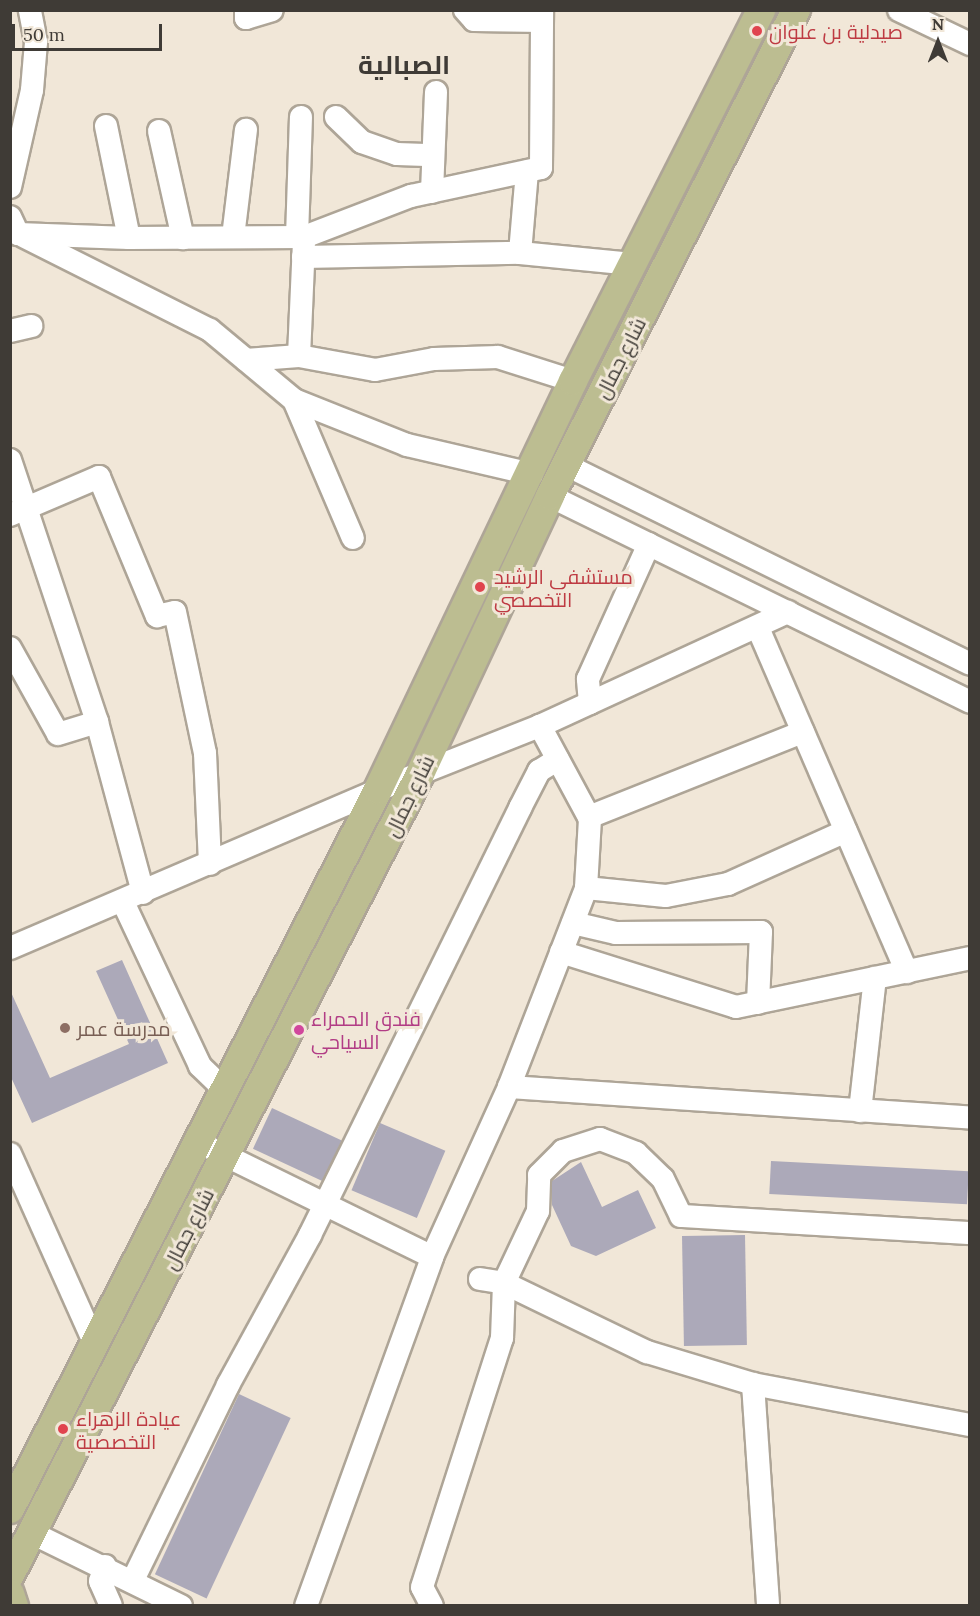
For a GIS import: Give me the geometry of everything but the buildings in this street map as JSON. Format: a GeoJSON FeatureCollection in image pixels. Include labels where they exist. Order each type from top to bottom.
{"type":"FeatureCollection","features":[{"type":"Feature","properties":{"kind":"main road","name":"شارع جمال"},"geometry":{"type":"LineString","coordinates":[[10,1509],[200,1143],[378,790],[532,474],[573,381],[761,10]]}},
{"type":"Feature","properties":{"kind":"main road","name":"شارع جمال"},"geometry":{"type":"LineString","coordinates":[[10,1575],[420,774],[550,496],[796,10]]}},
{"type":"Feature","properties":{"kind":"main road"},"geometry":{"type":"LineString","coordinates":[[10,1594],[14,1605]]}},
{"type":"Feature","properties":{"kind":"street"},"geometry":{"type":"LineString","coordinates":[[10,187],[32,90],[36,42],[30,10]]}},
{"type":"Feature","properties":{"kind":"street"},"geometry":{"type":"LineString","coordinates":[[246,10],[246,18],[272,10]]}},
{"type":"Feature","properties":{"kind":"street"},"geometry":{"type":"LineString","coordinates":[[301,243],[432,192],[541,168],[542,16],[474,20],[465,10]]}},
{"type":"Feature","properties":{"kind":"street"},"geometry":{"type":"LineString","coordinates":[[899,10],[969,44]]}},
{"type":"Feature","properties":{"kind":"street"},"geometry":{"type":"LineString","coordinates":[[432,192],[436,92]]}},
{"type":"Feature","properties":{"kind":"street"},"geometry":{"type":"LineString","coordinates":[[299,356],[301,117]]}},
{"type":"Feature","properties":{"kind":"street"},"geometry":{"type":"LineString","coordinates":[[336,117],[362,142],[397,154],[433,154]]}},
{"type":"Feature","properties":{"kind":"street"},"geometry":{"type":"LineString","coordinates":[[106,126],[129,238]]}},
{"type":"Feature","properties":{"kind":"street"},"geometry":{"type":"LineString","coordinates":[[233,237],[246,130]]}},
{"type":"Feature","properties":{"kind":"street"},"geometry":{"type":"LineString","coordinates":[[159,131],[183,238]]}},
{"type":"Feature","properties":{"kind":"street"},"geometry":{"type":"LineString","coordinates":[[520,253],[527,171]]}},
{"type":"Feature","properties":{"kind":"street"},"geometry":{"type":"LineString","coordinates":[[13,227],[129,238],[233,237],[301,243],[520,253],[632,264]]}},
{"type":"Feature","properties":{"kind":"street"},"geometry":{"type":"LineString","coordinates":[[13,227],[210,330],[294,400],[407,445],[532,474]]}},
{"type":"Feature","properties":{"kind":"street"},"geometry":{"type":"LineString","coordinates":[[246,360],[299,356],[375,370],[434,359],[498,357],[573,381]]}},
{"type":"Feature","properties":{"kind":"street"},"geometry":{"type":"LineString","coordinates":[[294,400],[353,538]]}},
{"type":"Feature","properties":{"kind":"street"},"geometry":{"type":"LineString","coordinates":[[10,460],[19,511],[97,722],[143,893]]}},
{"type":"Feature","properties":{"kind":"street"},"geometry":{"type":"LineString","coordinates":[[566,465],[969,664]]}},
{"type":"Feature","properties":{"kind":"street"},"geometry":{"type":"LineString","coordinates":[[19,511],[99,477],[157,616],[175,612],[206,753],[210,864]]}},
{"type":"Feature","properties":{"kind":"street"},"geometry":{"type":"LineString","coordinates":[[550,496],[969,702]]}},
{"type":"Feature","properties":{"kind":"street"},"geometry":{"type":"LineString","coordinates":[[590,703],[588,679],[649,544]]}},
{"type":"Feature","properties":{"kind":"street"},"geometry":{"type":"LineString","coordinates":[[10,948],[123,902],[378,790],[540,726],[758,628],[788,612]]}},
{"type":"Feature","properties":{"kind":"street"},"geometry":{"type":"LineString","coordinates":[[758,628],[907,972]]}},
{"type":"Feature","properties":{"kind":"street"},"geometry":{"type":"LineString","coordinates":[[10,648],[58,734],[97,722]]}},
{"type":"Feature","properties":{"kind":"street"},"geometry":{"type":"LineString","coordinates":[[306,1605],[432,1257],[509,1087],[586,888],[589,817],[540,726]]}},
{"type":"Feature","properties":{"kind":"street"},"geometry":{"type":"LineString","coordinates":[[589,817],[803,732]]}},
{"type":"Feature","properties":{"kind":"street"},"geometry":{"type":"LineString","coordinates":[[133,1580],[228,1385],[326,1204],[539,771],[558,759]]}},
{"type":"Feature","properties":{"kind":"street"},"geometry":{"type":"LineString","coordinates":[[586,888],[666,896],[728,884],[846,831]]}},
{"type":"Feature","properties":{"kind":"street"},"geometry":{"type":"LineString","coordinates":[[123,902],[200,1066],[226,1091]]}},
{"type":"Feature","properties":{"kind":"street"},"geometry":{"type":"LineString","coordinates":[[573,923],[616,933],[761,932],[759,1003]]}},
{"type":"Feature","properties":{"kind":"street"},"geometry":{"type":"LineString","coordinates":[[561,952],[736,1007],[969,958]]}},
{"type":"Feature","properties":{"kind":"street"},"geometry":{"type":"LineString","coordinates":[[860,1111],[875,978]]}},
{"type":"Feature","properties":{"kind":"street"},"geometry":{"type":"LineString","coordinates":[[509,1087],[969,1118]]}},
{"type":"Feature","properties":{"kind":"street"},"geometry":{"type":"LineString","coordinates":[[432,1605],[422,1587],[502,1338],[504,1283],[538,1211],[538,1175],[562,1151],[600,1139],[642,1160],[663,1179],[681,1215],[969,1233]]}},
{"type":"Feature","properties":{"kind":"street"},"geometry":{"type":"LineString","coordinates":[[200,1143],[432,1257]]}},
{"type":"Feature","properties":{"kind":"street"},"geometry":{"type":"LineString","coordinates":[[10,1154],[96,1344]]}},
{"type":"Feature","properties":{"kind":"street"},"geometry":{"type":"LineString","coordinates":[[480,1279],[504,1283],[647,1352],[753,1384],[969,1425]]}},
{"type":"Feature","properties":{"kind":"street"},"geometry":{"type":"LineString","coordinates":[[753,1384],[768,1605]]}},
{"type":"Feature","properties":{"kind":"street"},"geometry":{"type":"LineString","coordinates":[[32,1533],[105,1566],[181,1605]]}},
{"type":"Feature","properties":{"kind":"street"},"geometry":{"type":"LineString","coordinates":[[105,1566],[100,1581],[111,1605]]}},
{"type":"Feature","properties":{"kind":"place","name":"صيدلية بن علوان"},"geometry":{"type":"Point","coordinates":[757,31]}},
{"type":"Feature","properties":{"kind":"place","name":"مستشفى الرشيد التخصصي"},"geometry":{"type":"Point","coordinates":[480,587]}},
{"type":"Feature","properties":{"kind":"place","name":"مدرسة عمر"},"geometry":{"type":"Point","coordinates":[65,1028]}},
{"type":"Feature","properties":{"kind":"place","name":"فندق الحمراء السياحي"},"geometry":{"type":"Point","coordinates":[299,1030]}},
{"type":"Feature","properties":{"kind":"place","name":"عيادة الزهراء التخصصية"},"geometry":{"type":"Point","coordinates":[63,1429]}},
{"type":"Feature","properties":{"kind":"district","name":"الصبالية"},"geometry":{"type":"Point","coordinates":[404,65]}}]}
